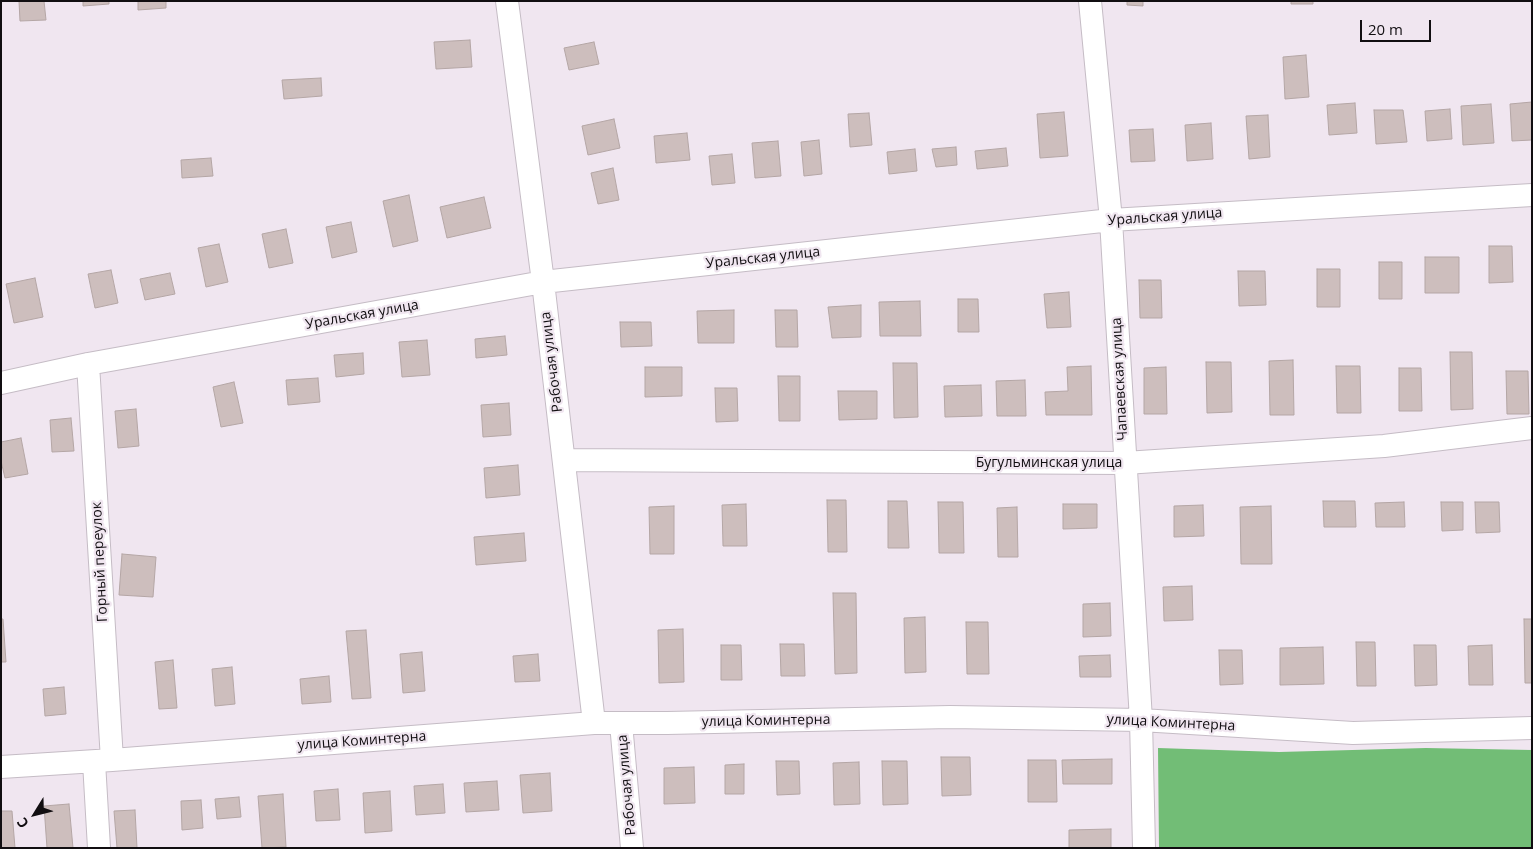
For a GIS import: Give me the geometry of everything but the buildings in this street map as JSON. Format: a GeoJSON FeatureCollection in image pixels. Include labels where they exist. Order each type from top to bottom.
{"type":"FeatureCollection","features":[{"type":"Feature","properties":{"kind":"street","name":"Рабочая улица"},"geometry":{"type":"LineString","coordinates":[[507,1],[543,282],[594,723]]}},
{"type":"Feature","properties":{"kind":"street","name":"Чапаевская улица"},"geometry":{"type":"LineString","coordinates":[[1090,1],[1110,220],[1141,720],[1144,848]]}},
{"type":"Feature","properties":{"kind":"street","name":"Уральская улица"},"geometry":{"type":"LineString","coordinates":[[1,383],[88,364],[543,282],[1110,220],[1532,195]]}},
{"type":"Feature","properties":{"kind":"street","name":"Горный переулок"},"geometry":{"type":"LineString","coordinates":[[88,364],[103,761],[99,848]]}},
{"type":"Feature","properties":{"kind":"street","name":"Бугульминская улица"},"geometry":{"type":"LineString","coordinates":[[564,460],[1125,463],[1384,446],[1532,428]]}},
{"type":"Feature","properties":{"kind":"street","name":"улица Коминтерна"},"geometry":{"type":"LineString","coordinates":[[1,767],[103,761],[594,723],[950,717],[1141,720],[1353,733],[1532,728]]}},
{"type":"Feature","properties":{"kind":"street","name":"Рабочая улица"},"geometry":{"type":"LineString","coordinates":[[621,723],[632,848]]}},
{"type":"Feature","properties":{"kind":"green space"},"geometry":{"type":"Polygon","coordinates":[[[1158,748],[1279,752],[1426,748],[1532,750],[1532,848],[1159,848],[1158,748]]]}}]}
